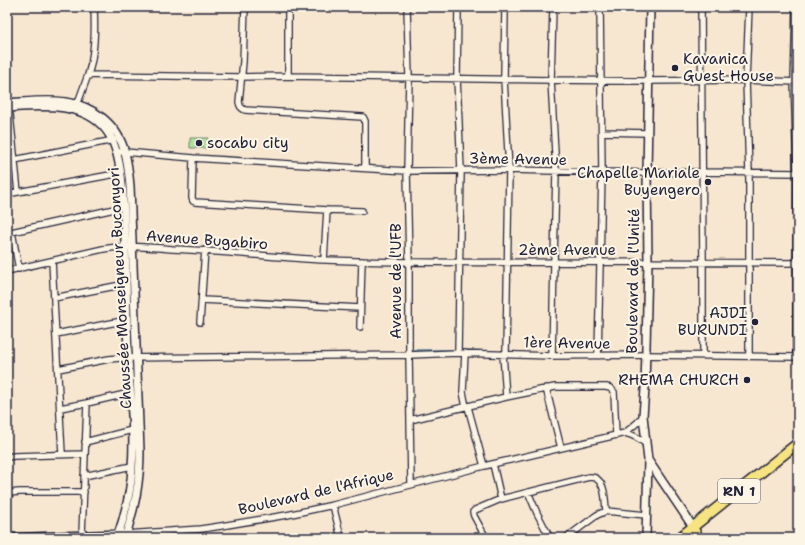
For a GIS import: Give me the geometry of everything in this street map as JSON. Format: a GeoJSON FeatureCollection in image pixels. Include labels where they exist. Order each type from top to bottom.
{"type":"FeatureCollection","features":[{"type":"Feature","properties":{"kind":"highway","name":"RN 1"},"geometry":{"type":"LineString","coordinates":[[683,537],[693,527],[798,443]]}},
{"type":"Feature","properties":{"kind":"main road"},"geometry":{"type":"LineString","coordinates":[[693,527],[699,538]]}},
{"type":"Feature","properties":{"kind":"street"},"geometry":{"type":"LineString","coordinates":[[77,107],[92,64],[94,42],[94,7]]}},
{"type":"Feature","properties":{"kind":"street"},"geometry":{"type":"LineString","coordinates":[[245,7],[243,62],[239,102],[241,108],[245,110],[363,117],[365,121],[365,168]]}},
{"type":"Feature","properties":{"kind":"street"},"geometry":{"type":"LineString","coordinates":[[288,7],[288,76]]}},
{"type":"Feature","properties":{"kind":"street","name":"Avenue de l'UFB"},"geometry":{"type":"LineString","coordinates":[[407,7],[409,78],[407,171],[411,484]]}},
{"type":"Feature","properties":{"kind":"street"},"geometry":{"type":"LineString","coordinates":[[458,7],[457,78],[460,170],[458,353]]}},
{"type":"Feature","properties":{"kind":"street"},"geometry":{"type":"LineString","coordinates":[[505,7],[504,79],[509,170],[505,354],[506,397]]}},
{"type":"Feature","properties":{"kind":"street"},"geometry":{"type":"LineString","coordinates":[[552,356],[556,171],[551,80],[553,7]]}},
{"type":"Feature","properties":{"kind":"street"},"geometry":{"type":"LineString","coordinates":[[598,356],[602,172],[600,7]]}},
{"type":"Feature","properties":{"kind":"street","name":"Boulevard de l'Unité"},"geometry":{"type":"LineString","coordinates":[[646,538],[648,460],[643,416],[648,262],[647,173],[650,7]]}},
{"type":"Feature","properties":{"kind":"street"},"geometry":{"type":"LineString","coordinates":[[701,7],[703,355]]}},
{"type":"Feature","properties":{"kind":"street"},"geometry":{"type":"LineString","coordinates":[[748,7],[746,80],[750,263],[749,356]]}},
{"type":"Feature","properties":{"kind":"street"},"geometry":{"type":"LineString","coordinates":[[796,7],[797,357]]}},
{"type":"Feature","properties":{"kind":"street"},"geometry":{"type":"LineString","coordinates":[[88,75],[649,81],[746,80],[796,82]]}},
{"type":"Feature","properties":{"kind":"street"},"geometry":{"type":"LineString","coordinates":[[8,105],[10,152],[14,160],[18,192]]}},
{"type":"Feature","properties":{"kind":"street","name":"Chaussée Monseigneur Buconyori"},"geometry":{"type":"LineString","coordinates":[[8,105],[65,108],[77,107],[97,113],[114,128],[125,152],[130,186],[133,247],[140,470],[135,503],[122,536]]}},
{"type":"Feature","properties":{"kind":"street","name":"Chaussée Monseigneur Buconyori"},"geometry":{"type":"LineString","coordinates":[[77,107],[84,114],[99,123],[106,131],[117,152],[121,173],[133,446],[130,489],[122,536]]}},
{"type":"Feature","properties":{"kind":"street"},"geometry":{"type":"LineString","coordinates":[[602,132],[648,134]]}},
{"type":"Feature","properties":{"kind":"street"},"geometry":{"type":"LineString","coordinates":[[14,160],[120,139]]}},
{"type":"Feature","properties":{"kind":"street","name":"3ème Avenue"},"geometry":{"type":"LineString","coordinates":[[117,152],[407,171],[509,170],[647,173],[797,173]]}},
{"type":"Feature","properties":{"kind":"street"},"geometry":{"type":"LineString","coordinates":[[193,158],[193,201],[362,211]]}},
{"type":"Feature","properties":{"kind":"street"},"geometry":{"type":"LineString","coordinates":[[7,194],[121,173]]}},
{"type":"Feature","properties":{"kind":"street"},"geometry":{"type":"LineString","coordinates":[[19,269],[10,232],[123,207]]}},
{"type":"Feature","properties":{"kind":"street"},"geometry":{"type":"LineString","coordinates":[[324,260],[327,210]]}},
{"type":"Feature","properties":{"kind":"street","name":"Avenue Bugabiro"},"geometry":{"type":"LineString","coordinates":[[7,271],[113,247],[205,250],[324,260],[409,262]]}},
{"type":"Feature","properties":{"kind":"street"},"geometry":{"type":"LineString","coordinates":[[200,322],[205,250]]}},
{"type":"Feature","properties":{"kind":"street"},"geometry":{"type":"LineString","coordinates":[[52,261],[62,454]]}},
{"type":"Feature","properties":{"kind":"street"},"geometry":{"type":"LineString","coordinates":[[360,327],[362,261]]}},
{"type":"Feature","properties":{"kind":"street","name":"2ème Avenue"},"geometry":{"type":"LineString","coordinates":[[409,262],[797,263]]}},
{"type":"Feature","properties":{"kind":"street"},"geometry":{"type":"LineString","coordinates":[[54,298],[126,284]]}},
{"type":"Feature","properties":{"kind":"street"},"geometry":{"type":"LineString","coordinates":[[202,300],[360,308]]}},
{"type":"Feature","properties":{"kind":"street"},"geometry":{"type":"LineString","coordinates":[[56,334],[127,320]]}},
{"type":"Feature","properties":{"kind":"street","name":"1ère Avenue"},"geometry":{"type":"LineString","coordinates":[[58,369],[109,359],[128,358],[409,355],[458,353],[552,356],[703,355],[797,357]]}},
{"type":"Feature","properties":{"kind":"street"},"geometry":{"type":"LineString","coordinates":[[465,353],[463,392],[484,466]]}},
{"type":"Feature","properties":{"kind":"street"},"geometry":{"type":"LineString","coordinates":[[410,420],[546,388],[563,386],[610,388],[614,392],[616,435]]}},
{"type":"Feature","properties":{"kind":"street"},"geometry":{"type":"LineString","coordinates":[[546,388],[561,448]]}},
{"type":"Feature","properties":{"kind":"street"},"geometry":{"type":"LineString","coordinates":[[60,408],[130,393]]}},
{"type":"Feature","properties":{"kind":"street"},"geometry":{"type":"LineString","coordinates":[[82,535],[87,403]]}},
{"type":"Feature","properties":{"kind":"street","name":"Boulevard de l'Afrique"},"geometry":{"type":"LineString","coordinates":[[7,538],[82,535],[122,536],[201,529],[287,515],[625,433],[643,416]]}},
{"type":"Feature","properties":{"kind":"street"},"geometry":{"type":"LineString","coordinates":[[85,442],[132,430]]}},
{"type":"Feature","properties":{"kind":"street"},"geometry":{"type":"LineString","coordinates":[[625,433],[637,437],[646,444]]}},
{"type":"Feature","properties":{"kind":"street"},"geometry":{"type":"LineString","coordinates":[[7,457],[85,454]]}},
{"type":"Feature","properties":{"kind":"street","name":"Boulevard de l'Unité"},"geometry":{"type":"LineString","coordinates":[[648,460],[693,527]]}},
{"type":"Feature","properties":{"kind":"street"},"geometry":{"type":"LineString","coordinates":[[493,464],[501,499]]}},
{"type":"Feature","properties":{"kind":"street"},"geometry":{"type":"LineString","coordinates":[[84,476],[132,466]]}},
{"type":"Feature","properties":{"kind":"street"},"geometry":{"type":"LineString","coordinates":[[486,538],[474,516],[474,511],[501,499],[593,477],[597,479],[603,489],[606,511]]}},
{"type":"Feature","properties":{"kind":"street"},"geometry":{"type":"LineString","coordinates":[[7,493],[84,492]]}},
{"type":"Feature","properties":{"kind":"street"},"geometry":{"type":"LineString","coordinates":[[528,492],[550,538]]}},
{"type":"Feature","properties":{"kind":"street"},"geometry":{"type":"LineString","coordinates":[[333,505],[341,538]]}},
{"type":"Feature","properties":{"kind":"street"},"geometry":{"type":"LineString","coordinates":[[566,538],[606,511],[646,515]]}},
{"type":"Feature","properties":{"kind":"green space","name":"socabu city"},"geometry":{"type":"Polygon","coordinates":[[[190,138],[208,138],[208,148],[190,148],[190,138]]]}},
{"type":"Feature","properties":{"kind":"waterway"},"geometry":{"type":"LineString","coordinates":[[412,350],[455,350]]}},
{"type":"Feature","properties":{"kind":"waterway"},"geometry":{"type":"LineString","coordinates":[[459,350],[503,352]]}},
{"type":"Feature","properties":{"kind":"place","name":"Kavanica Guest House"},"geometry":{"type":"Point","coordinates":[675,68]}},
{"type":"Feature","properties":{"kind":"place","name":"socabu city"},"geometry":{"type":"Point","coordinates":[199,143]}},
{"type":"Feature","properties":{"kind":"place","name":"Chapelle Mariale Buyengero"},"geometry":{"type":"Point","coordinates":[708,182]}},
{"type":"Feature","properties":{"kind":"place","name":"AJDI BURUNDI"},"geometry":{"type":"Point","coordinates":[755,322]}},
{"type":"Feature","properties":{"kind":"place","name":"RHEMA CHURCH"},"geometry":{"type":"Point","coordinates":[747,380]}}]}
